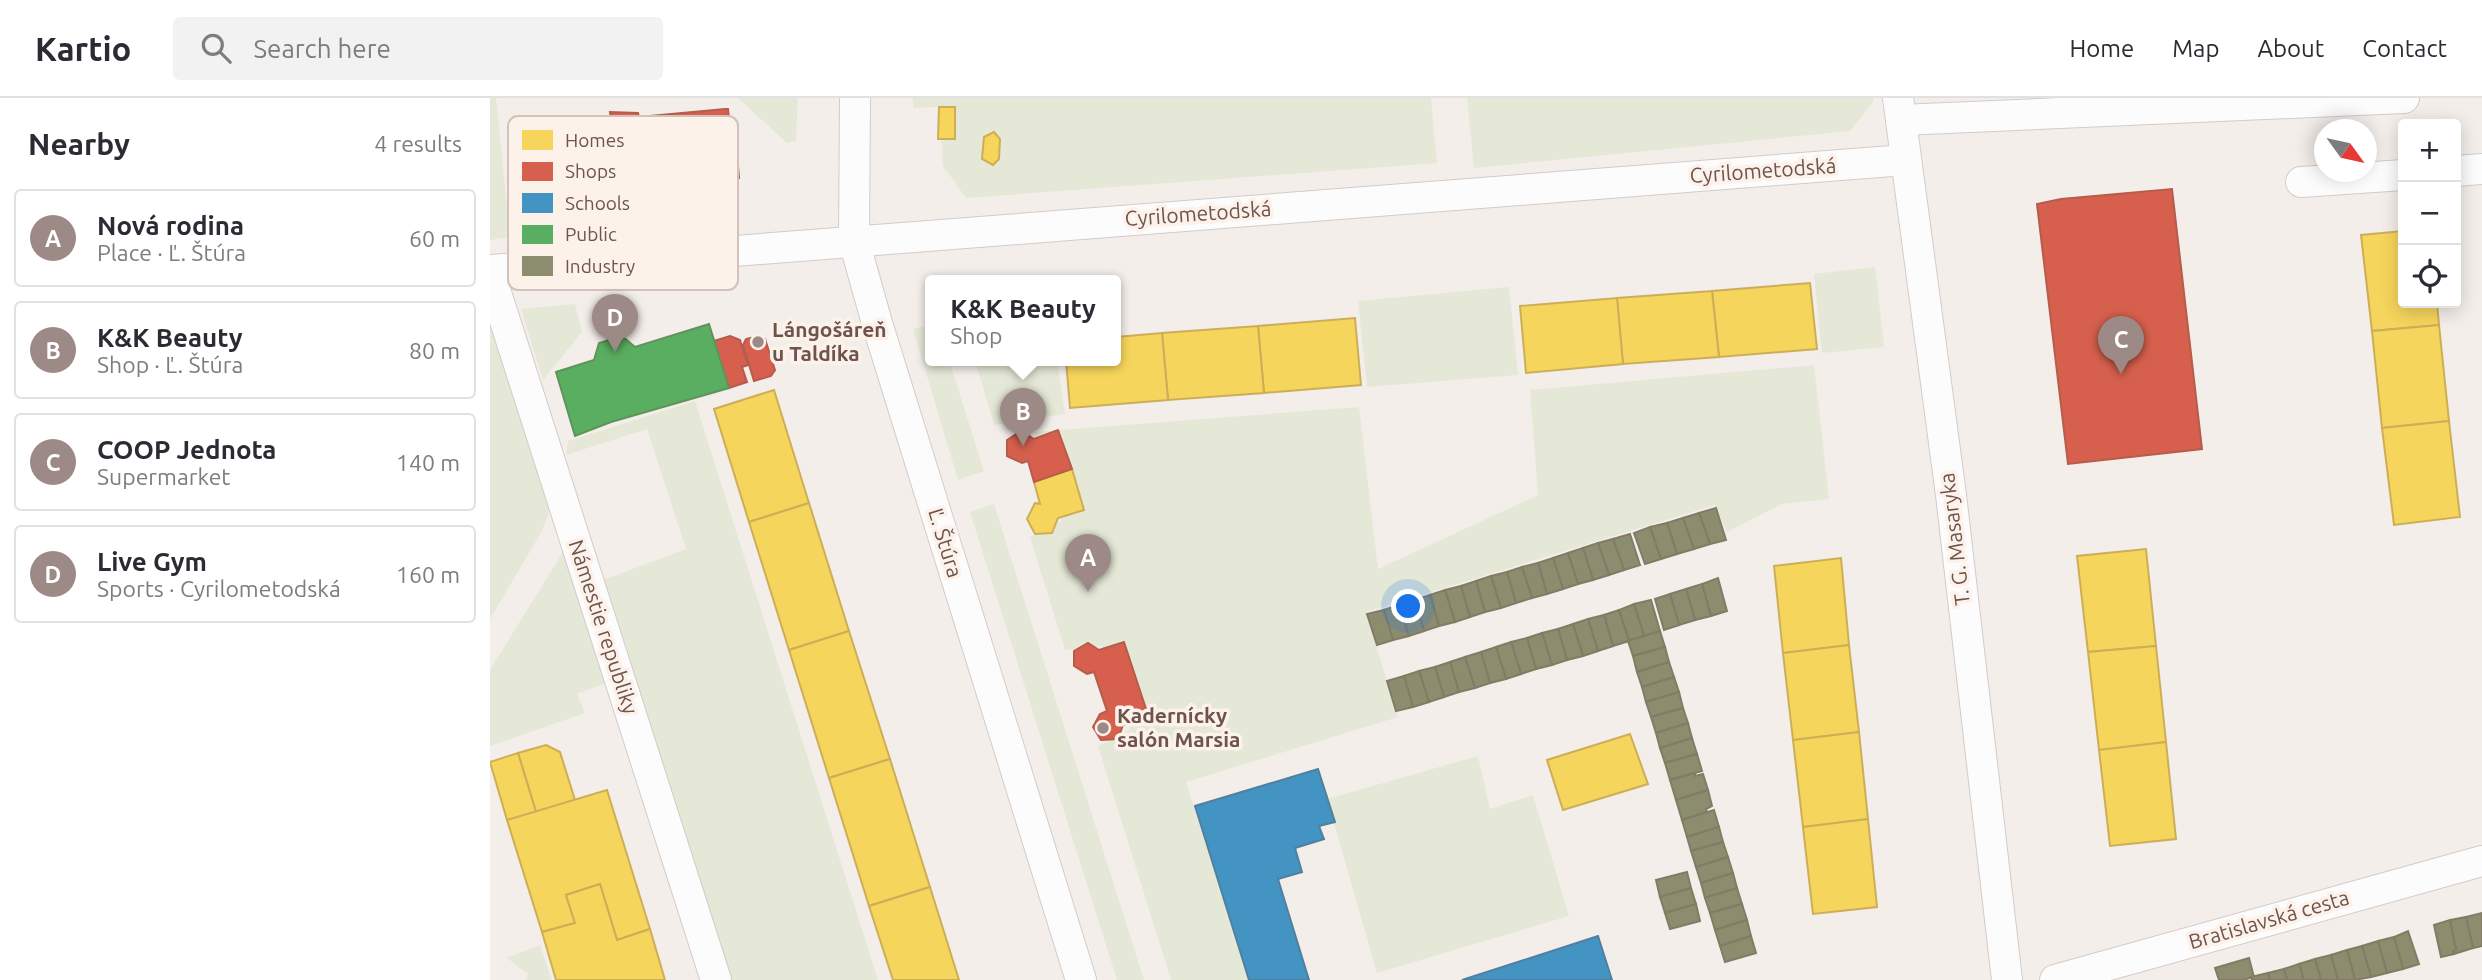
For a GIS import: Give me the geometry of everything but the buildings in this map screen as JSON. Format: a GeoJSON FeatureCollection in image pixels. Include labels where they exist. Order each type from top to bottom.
{"type":"FeatureCollection","features":[{"type":"Feature","properties":{"kind":"street","name":"Ľ. Štúra"},"geometry":{"type":"LineString","coordinates":[[855,98],[854,241],[881,337],[1081,980]]}},
{"type":"Feature","properties":{"kind":"street"},"geometry":{"type":"LineString","coordinates":[[1900,109],[2404,98]]}},
{"type":"Feature","properties":{"kind":"street","name":"T. G. Masaryka"},"geometry":{"type":"LineString","coordinates":[[1900,109],[1951,495],[2007,980]]}},
{"type":"Feature","properties":{"kind":"street","name":"Cyrilometodská"},"geometry":{"type":"LineString","coordinates":[[738,251],[1905,160]]}},
{"type":"Feature","properties":{"kind":"street"},"geometry":{"type":"LineString","coordinates":[[2461,171],[2482,169]]}},
{"type":"Feature","properties":{"kind":"street"},"geometry":{"type":"LineString","coordinates":[[2301,182],[2398,175]]}},
{"type":"Feature","properties":{"kind":"street","name":"Cyrilometodská"},"geometry":{"type":"LineString","coordinates":[[490,272],[508,270]]}},
{"type":"Feature","properties":{"kind":"street","name":"Námestie republiky"},"geometry":{"type":"LineString","coordinates":[[490,272],[716,980]]}},
{"type":"Feature","properties":{"kind":"street","name":"Bratislavská cesta"},"geometry":{"type":"LineString","coordinates":[[2055,980],[2482,861]]}},
{"type":"Feature","properties":{"kind":"green space"},"geometry":{"type":"Polygon","coordinates":[[[490,98],[496,98],[508,237],[490,240],[490,98]]]}},
{"type":"Feature","properties":{"kind":"green space"},"geometry":{"type":"Polygon","coordinates":[[[738,98],[798,98],[796,141],[787,143],[738,98]]]}},
{"type":"Feature","properties":{"kind":"green space"},"geometry":{"type":"Polygon","coordinates":[[[913,98],[1431,98],[1437,163],[966,198],[943,166],[939,107],[913,108],[913,98]]]}},
{"type":"Feature","properties":{"kind":"green space"},"geometry":{"type":"Polygon","coordinates":[[[1467,98],[1873,98],[1873,102],[1850,131],[1474,168],[1467,98]]]}},
{"type":"Feature","properties":{"kind":"green space"},"geometry":{"type":"Polygon","coordinates":[[[1875,267],[1884,347],[1822,353],[1814,274],[1875,267]]]}},
{"type":"Feature","properties":{"kind":"green space"},"geometry":{"type":"Polygon","coordinates":[[[1509,287],[1518,375],[1367,387],[1358,301],[1509,287]]]}},
{"type":"Feature","properties":{"kind":"green space"},"geometry":{"type":"Polygon","coordinates":[[[575,304],[582,332],[543,380],[521,309],[575,304]]]}},
{"type":"Feature","properties":{"kind":"green space"},"geometry":{"type":"Polygon","coordinates":[[[490,319],[552,504],[542,531],[490,619],[490,319]]]}},
{"type":"Feature","properties":{"kind":"green space"},"geometry":{"type":"Polygon","coordinates":[[[925,326],[925,366],[951,366],[984,471],[958,480],[913,329],[925,326]]]}},
{"type":"Feature","properties":{"kind":"green space"},"geometry":{"type":"Polygon","coordinates":[[[1814,365],[1829,499],[1782,504],[1727,532],[1715,505],[1366,612],[1398,717],[1186,782],[1249,980],[1171,980],[1098,746],[1130,730],[1102,646],[1065,650],[1030,537],[1061,521],[1034,432],[1359,407],[1378,569],[1538,495],[1530,390],[1814,365]]]}},
{"type":"Feature","properties":{"kind":"green space"},"geometry":{"type":"Polygon","coordinates":[[[977,366],[1058,366],[1065,414],[994,425],[977,366]]]}},
{"type":"Feature","properties":{"kind":"green space"},"geometry":{"type":"Polygon","coordinates":[[[695,401],[878,980],[731,980],[603,580],[686,549],[647,429],[566,455],[568,441],[695,401]]]}},
{"type":"Feature","properties":{"kind":"green space"},"geometry":{"type":"Polygon","coordinates":[[[994,504],[1144,980],[1117,980],[970,512],[994,504]]]}},
{"type":"Feature","properties":{"kind":"green space"},"geometry":{"type":"Polygon","coordinates":[[[566,547],[611,681],[577,694],[585,713],[490,746],[490,670],[566,547]]]}},
{"type":"Feature","properties":{"kind":"green space"},"geometry":{"type":"Polygon","coordinates":[[[1478,756],[1490,809],[1533,795],[1569,916],[1377,973],[1327,799],[1478,756]]]}},
{"type":"Feature","properties":{"kind":"green space"},"geometry":{"type":"Polygon","coordinates":[[[540,945],[552,980],[525,980],[528,974],[507,958],[540,945]]]}},
{"type":"Feature","properties":{"kind":"place","name":"Lángošáreň u Taldíka"},"geometry":{"type":"Point","coordinates":[758,342]}},
{"type":"Feature","properties":{"kind":"place","name":"Live Gym"},"geometry":{"type":"Point","coordinates":[615,352]}},
{"type":"Feature","properties":{"kind":"place","name":"COOP Jednota"},"geometry":{"type":"Point","coordinates":[2121,374]}},
{"type":"Feature","properties":{"kind":"place","name":"K&K Beauty"},"geometry":{"type":"Point","coordinates":[1023,446]}},
{"type":"Feature","properties":{"kind":"place","name":"Nová rodina"},"geometry":{"type":"Point","coordinates":[1088,592]}},
{"type":"Feature","properties":{"kind":"place","name":"Kadernícky salón Marsia"},"geometry":{"type":"Point","coordinates":[1103,728]}}]}
